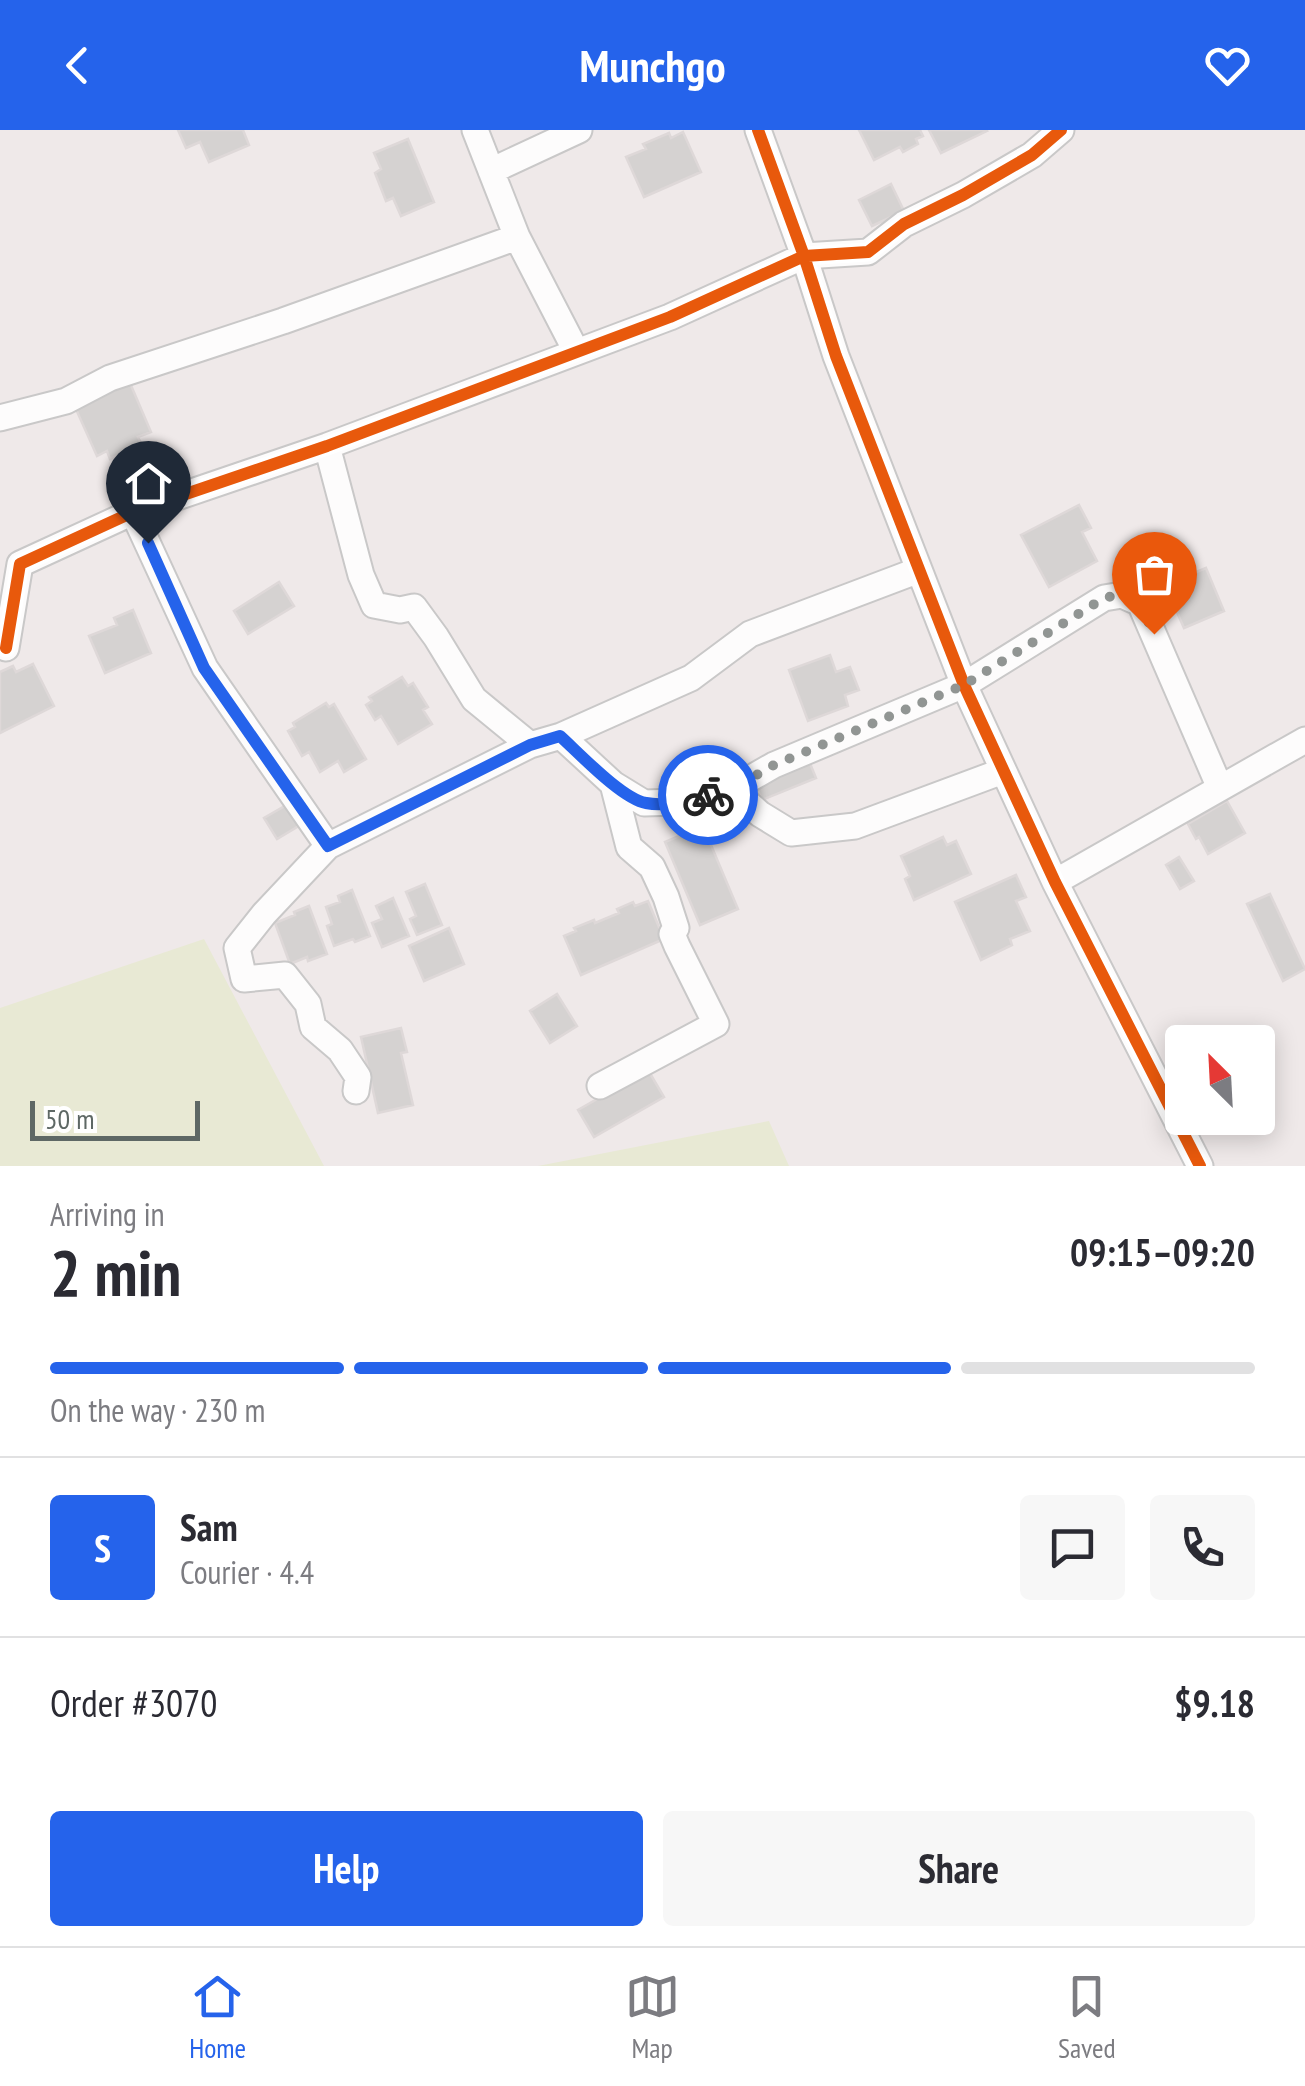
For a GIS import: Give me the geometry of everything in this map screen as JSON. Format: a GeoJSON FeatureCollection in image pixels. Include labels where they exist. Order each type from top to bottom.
{"type":"FeatureCollection","features":[{"type":"Feature","properties":{"kind":"street"},"geometry":{"type":"LineString","coordinates":[[475,130],[518,237],[576,351]]}},
{"type":"Feature","properties":{"kind":"street"},"geometry":{"type":"LineString","coordinates":[[491,170],[579,130]]}},
{"type":"Feature","properties":{"kind":"street"},"geometry":{"type":"LineString","coordinates":[[758,130],[836,356],[964,685],[1054,882],[1200,1166]]}},
{"type":"Feature","properties":{"kind":"street"},"geometry":{"type":"LineString","coordinates":[[6,648],[20,564],[133,512],[327,446],[670,318],[804,256],[868,252],[904,224],[1032,155],[1062,130]]}},
{"type":"Feature","properties":{"kind":"street"},"geometry":{"type":"LineString","coordinates":[[0,418],[66,401],[110,378],[518,237]]}},
{"type":"Feature","properties":{"kind":"street"},"geometry":{"type":"LineString","coordinates":[[327,446],[361,575],[374,605],[400,610],[414,607],[474,700],[530,745]]}},
{"type":"Feature","properties":{"kind":"street"},"geometry":{"type":"LineString","coordinates":[[133,512],[204,668],[328,846]]}},
{"type":"Feature","properties":{"kind":"street"},"geometry":{"type":"LineString","coordinates":[[356,1092],[358,1077],[340,1050],[314,1027],[308,1004],[285,975],[244,979],[236,948],[328,846],[530,745],[560,736],[692,678],[750,634],[919,570]]}},
{"type":"Feature","properties":{"kind":"street"},"geometry":{"type":"LineString","coordinates":[[560,736],[613,784],[644,803],[678,802],[732,789],[774,765],[964,685],[1104,598],[1122,594],[1140,603],[1220,788]]}},
{"type":"Feature","properties":{"kind":"street"},"geometry":{"type":"LineString","coordinates":[[1054,882],[1305,740]]}},
{"type":"Feature","properties":{"kind":"street"},"geometry":{"type":"LineString","coordinates":[[732,789],[760,814],[791,833],[855,826],[1004,772]]}},
{"type":"Feature","properties":{"kind":"street"},"geometry":{"type":"LineString","coordinates":[[600,1086],[716,1024],[676,946],[672,934],[676,928],[652,868],[629,847],[613,784]]}},
{"type":"Feature","properties":{"kind":"green space"},"geometry":{"type":"Polygon","coordinates":[[[204,939],[324,1166],[0,1166],[0,1008],[204,939]]]}},
{"type":"Feature","properties":{"kind":"green space"},"geometry":{"type":"Polygon","coordinates":[[[769,1121],[789,1166],[538,1166],[769,1121]]]}},
{"type":"Feature","properties":{"kind":"building"},"geometry":{"type":"Polygon","coordinates":[[[178,130],[243,130],[249,145],[209,162],[200,142],[186,148],[178,130]]]}},
{"type":"Feature","properties":{"kind":"building"},"geometry":{"type":"Polygon","coordinates":[[[859,130],[920,130],[923,136],[916,139],[918,144],[903,152],[900,147],[874,160],[859,130]]]}},
{"type":"Feature","properties":{"kind":"building"},"geometry":{"type":"Polygon","coordinates":[[[929,130],[986,130],[987,131],[941,153],[929,130]]]}},
{"type":"Feature","properties":{"kind":"building"},"geometry":{"type":"Polygon","coordinates":[[[683,132],[701,172],[644,197],[626,157],[646,149],[643,144],[669,133],[671,138],[683,132]]]}},
{"type":"Feature","properties":{"kind":"building"},"geometry":{"type":"Polygon","coordinates":[[[408,139],[434,202],[401,216],[393,198],[386,201],[375,173],[381,169],[374,153],[408,139]]]}},
{"type":"Feature","properties":{"kind":"building"},"geometry":{"type":"Polygon","coordinates":[[[891,184],[904,211],[872,226],[859,200],[891,184]]]}},
{"type":"Feature","properties":{"kind":"building"},"geometry":{"type":"Polygon","coordinates":[[[130,383],[151,432],[138,437],[142,445],[110,459],[107,451],[97,456],[75,407],[130,383]]]}},
{"type":"Feature","properties":{"kind":"building"},"geometry":{"type":"Polygon","coordinates":[[[1079,505],[1091,528],[1082,532],[1097,561],[1049,587],[1021,535],[1079,505]]]}},
{"type":"Feature","properties":{"kind":"building"},"geometry":{"type":"Polygon","coordinates":[[[1206,568],[1224,611],[1184,628],[1165,585],[1206,568]]]}},
{"type":"Feature","properties":{"kind":"building"},"geometry":{"type":"Polygon","coordinates":[[[279,582],[294,606],[248,634],[234,611],[279,582]]]}},
{"type":"Feature","properties":{"kind":"building"},"geometry":{"type":"Polygon","coordinates":[[[133,610],[151,653],[105,673],[89,636],[117,625],[114,618],[133,610]]]}},
{"type":"Feature","properties":{"kind":"building"},"geometry":{"type":"Polygon","coordinates":[[[830,655],[836,672],[850,667],[859,690],[845,695],[848,706],[808,721],[789,670],[830,655]]]}},
{"type":"Feature","properties":{"kind":"building"},"geometry":{"type":"Polygon","coordinates":[[[33,664],[54,706],[0,733],[0,672],[13,666],[16,672],[33,664]]]}},
{"type":"Feature","properties":{"kind":"building"},"geometry":{"type":"Polygon","coordinates":[[[402,677],[408,686],[413,683],[428,707],[423,710],[432,724],[398,744],[381,716],[375,720],[366,705],[372,701],[369,697],[402,677]]]}},
{"type":"Feature","properties":{"kind":"building"},"geometry":{"type":"Polygon","coordinates":[[[326,703],[329,707],[334,704],[366,759],[344,772],[338,761],[320,772],[309,752],[302,756],[288,731],[295,727],[293,723],[326,703]]]}},
{"type":"Feature","properties":{"kind":"building"},"geometry":{"type":"Polygon","coordinates":[[[807,756],[816,778],[762,800],[753,779],[807,756]]]}},
{"type":"Feature","properties":{"kind":"building"},"geometry":{"type":"Polygon","coordinates":[[[1227,801],[1245,833],[1208,854],[1188,824],[1227,801]]]}},
{"type":"Feature","properties":{"kind":"building"},"geometry":{"type":"Polygon","coordinates":[[[290,803],[302,824],[277,839],[264,818],[290,803]]]}},
{"type":"Feature","properties":{"kind":"building"},"geometry":{"type":"Polygon","coordinates":[[[703,826],[738,909],[700,925],[665,842],[703,826]]]}},
{"type":"Feature","properties":{"kind":"building"},"geometry":{"type":"Polygon","coordinates":[[[943,837],[947,845],[956,841],[971,874],[914,900],[901,856],[943,837]]]}},
{"type":"Feature","properties":{"kind":"building"},"geometry":{"type":"Polygon","coordinates":[[[1179,857],[1194,881],[1180,889],[1166,865],[1179,857]]]}},
{"type":"Feature","properties":{"kind":"building"},"geometry":{"type":"Polygon","coordinates":[[[1016,875],[1026,897],[1016,901],[1030,931],[1010,939],[1012,945],[981,960],[955,902],[1016,875]]]}},
{"type":"Feature","properties":{"kind":"building"},"geometry":{"type":"Polygon","coordinates":[[[425,884],[442,925],[417,935],[410,919],[416,916],[406,892],[425,884]]]}},
{"type":"Feature","properties":{"kind":"building"},"geometry":{"type":"Polygon","coordinates":[[[352,890],[370,936],[334,946],[326,907],[340,902],[338,896],[352,890]]]}},
{"type":"Feature","properties":{"kind":"building"},"geometry":{"type":"Polygon","coordinates":[[[1270,894],[1305,969],[1283,981],[1247,904],[1270,894]]]}},
{"type":"Feature","properties":{"kind":"building"},"geometry":{"type":"Polygon","coordinates":[[[393,898],[409,936],[382,947],[372,923],[382,919],[376,906],[393,898]]]}},
{"type":"Feature","properties":{"kind":"building"},"geometry":{"type":"Polygon","coordinates":[[[648,901],[664,939],[581,975],[564,936],[576,931],[574,928],[619,913],[617,909],[633,902],[635,906],[648,901]]]}},
{"type":"Feature","properties":{"kind":"building"},"geometry":{"type":"Polygon","coordinates":[[[309,906],[327,954],[290,964],[275,923],[309,906]]]}},
{"type":"Feature","properties":{"kind":"building"},"geometry":{"type":"Polygon","coordinates":[[[449,928],[464,964],[424,981],[409,946],[449,928]]]}},
{"type":"Feature","properties":{"kind":"building"},"geometry":{"type":"Polygon","coordinates":[[[557,994],[577,1026],[550,1043],[530,1011],[557,994]]]}},
{"type":"Feature","properties":{"kind":"building"},"geometry":{"type":"Polygon","coordinates":[[[401,1028],[407,1052],[401,1053],[413,1105],[378,1113],[361,1037],[401,1028]]]}},
{"type":"Feature","properties":{"kind":"building"},"geometry":{"type":"Polygon","coordinates":[[[648,1070],[664,1097],[594,1137],[578,1110],[648,1070]]]}},
{"type":"Feature","properties":{"kind":"cycle path"},"geometry":{"type":"LineString","coordinates":[[758,130],[836,356],[964,685],[1055,882],[1200,1166]]}},
{"type":"Feature","properties":{"kind":"cycle path"},"geometry":{"type":"LineString","coordinates":[[6,648],[20,564],[133,512],[327,446],[670,317],[804,256],[868,252],[904,224],[1032,155],[1061,130]]}},
{"type":"Feature","properties":{"kind":"way so far"},"geometry":{"type":"LineString","coordinates":[[708,795],[732,789],[774,765],[964,685],[1104,598],[1122,594],[1140,603],[1154,634]]}},
{"type":"Feature","properties":{"kind":"route"},"geometry":{"type":"LineString","coordinates":[[148,543],[204,668],[328,846],[530,745],[560,736],[613,784],[644,803],[678,802],[708,795]]}}]}
